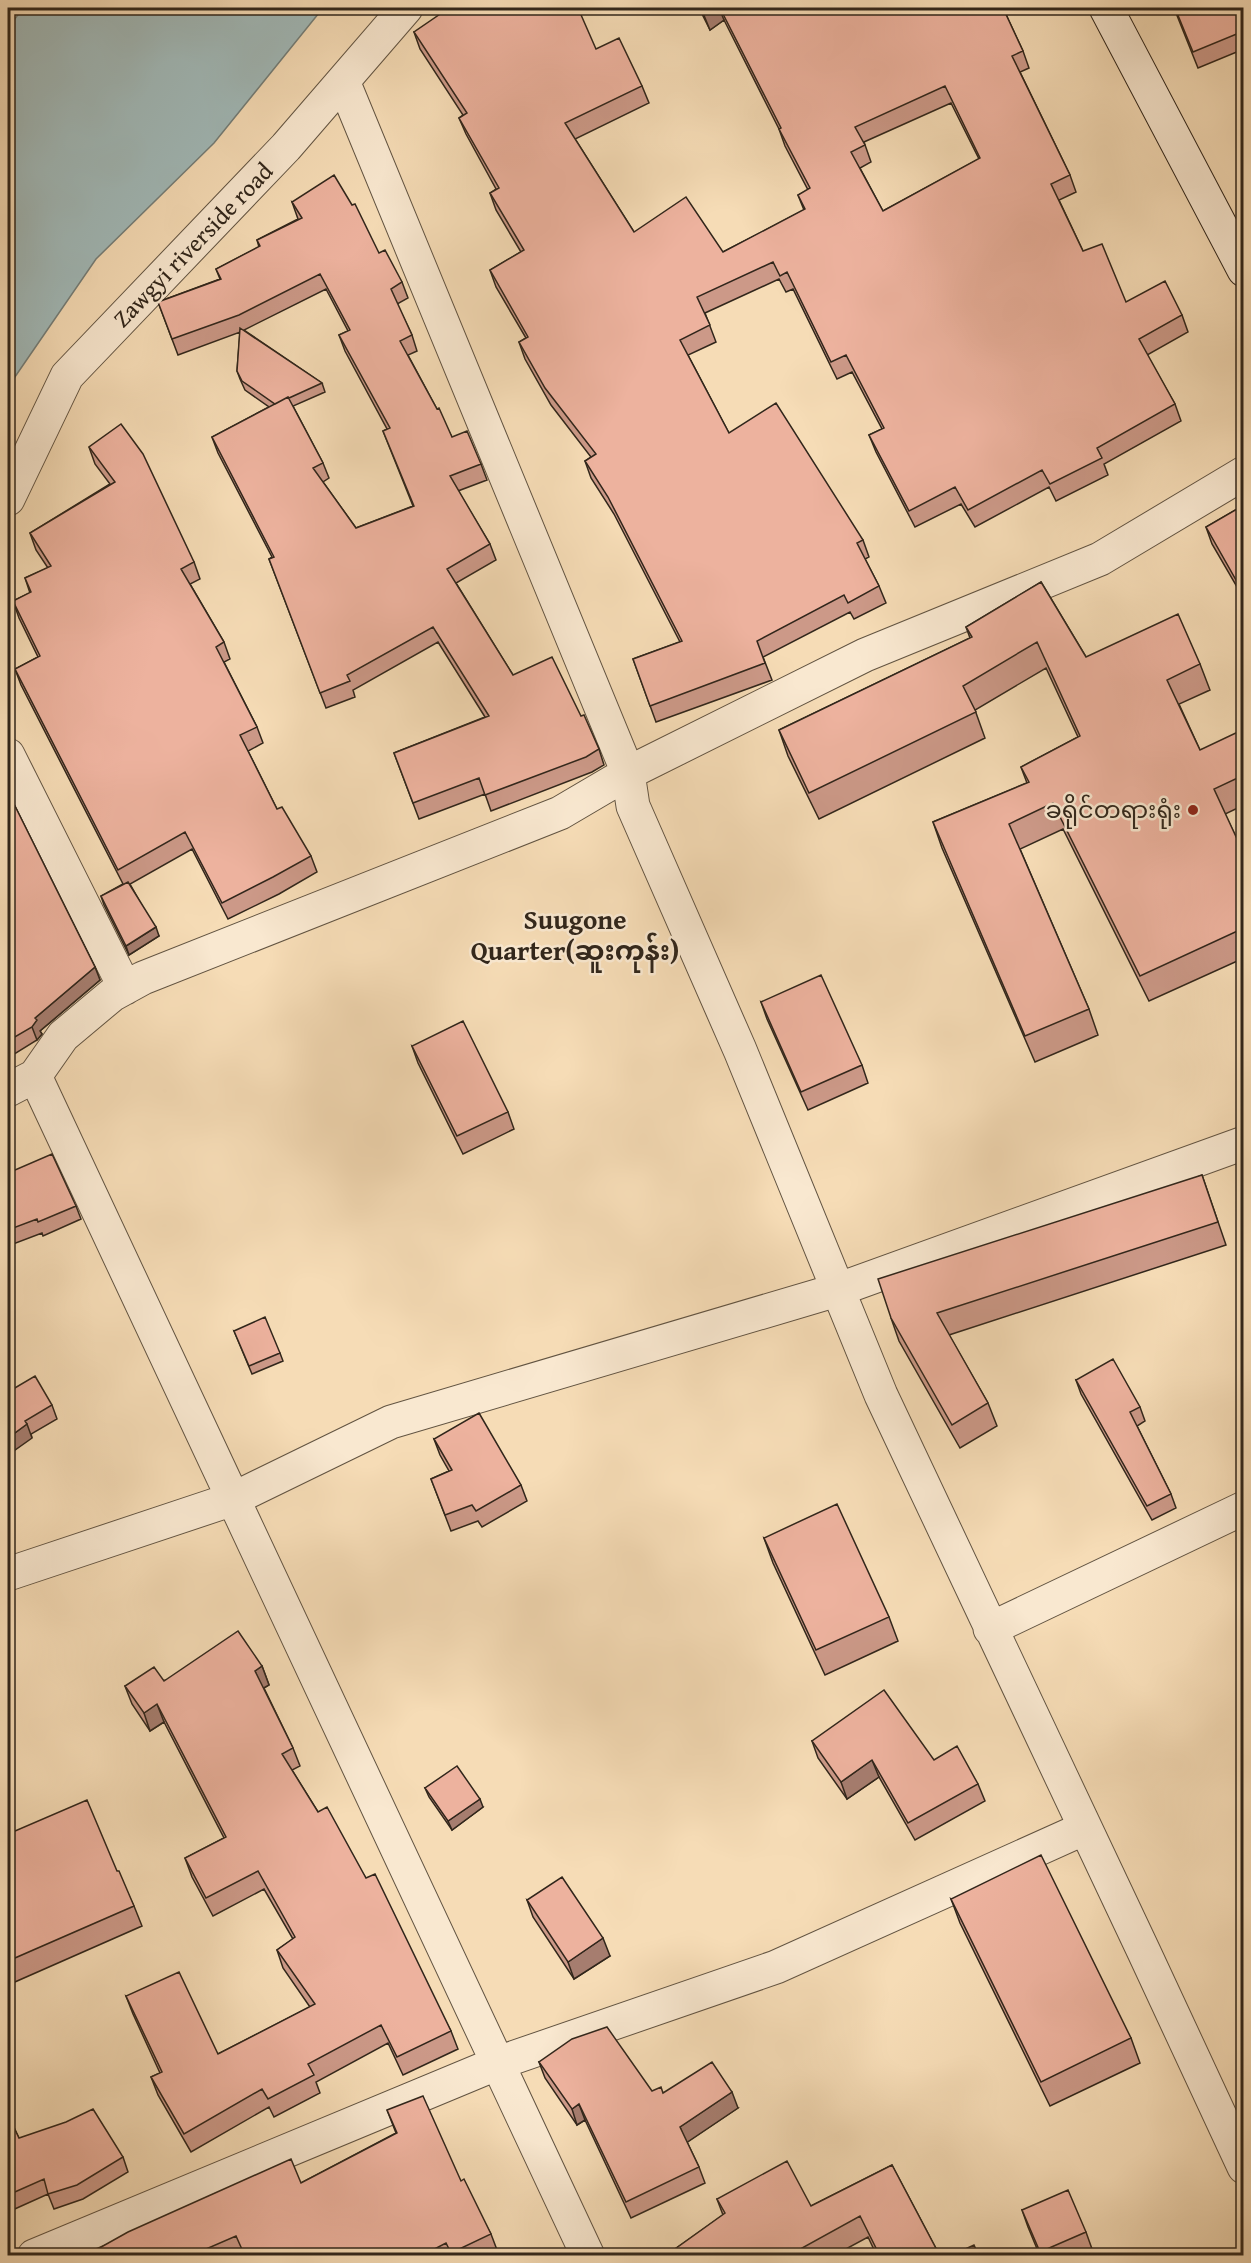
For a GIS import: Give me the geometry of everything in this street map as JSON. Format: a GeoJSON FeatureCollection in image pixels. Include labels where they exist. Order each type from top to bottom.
{"type":"FeatureCollection","features":[{"type":"Feature","properties":{"kind":"street","name":"Zawgyi riverside road"},"geometry":{"type":"LineString","coordinates":[[8,500],[67,376],[278,156],[406,8]]}},
{"type":"Feature","properties":{"kind":"street"},"geometry":{"type":"LineString","coordinates":[[1106,8],[1244,270]]}},
{"type":"Feature","properties":{"kind":"street"},"geometry":{"type":"LineString","coordinates":[[343,81],[628,773],[633,806],[740,1050],[880,1395],[1244,2167]]}},
{"type":"Feature","properties":{"kind":"street"},"geometry":{"type":"LineString","coordinates":[[588,2256],[233,1498],[21,1083],[63,1036],[112,995],[143,978],[560,813],[628,773],[865,655],[1100,559],[1244,473]]}},
{"type":"Feature","properties":{"kind":"street"},"geometry":{"type":"LineString","coordinates":[[8,755],[125,988]]}},
{"type":"Feature","properties":{"kind":"street"},"geometry":{"type":"LineString","coordinates":[[8,1574],[233,1498],[391,1422],[837,1290],[1244,1143]]}},
{"type":"Feature","properties":{"kind":"street"},"geometry":{"type":"LineString","coordinates":[[990,1629],[1244,1508]]}},
{"type":"Feature","properties":{"kind":"street"},"geometry":{"type":"LineString","coordinates":[[34,2256],[498,2063],[777,1966],[1085,1828]]}},
{"type":"Feature","properties":{"kind":"water"},"geometry":{"type":"Polygon","coordinates":[[[23,8],[323,8],[214,143],[96,259],[8,387],[8,28],[23,8]]]}},
{"type":"Feature","properties":{"kind":"building"},"geometry":{"type":"Polygon","coordinates":[[[449,8],[578,8],[596,49],[619,38],[642,86],[565,123],[634,232],[686,197],[723,252],[805,209],[798,195],[810,188],[720,8],[1003,8],[1023,51],[1012,56],[1070,175],[1051,184],[1083,251],[1102,244],[1126,302],[1165,281],[1182,315],[1139,339],[1175,404],[1097,448],[1102,458],[1050,484],[1042,470],[968,510],[955,487],[909,511],[869,435],[884,428],[846,355],[831,362],[787,272],[780,276],[773,262],[697,297],[710,325],[680,340],[729,433],[776,403],[863,540],[857,543],[879,586],[848,603],[844,595],[757,641],[765,663],[650,706],[633,659],[682,641],[608,497],[585,461],[596,454],[545,388],[519,342],[528,337],[490,270],[524,250],[490,193],[499,188],[459,118],[467,113],[414,32],[449,8]],[[945,86],[855,127],[865,145],[851,152],[883,211],[980,158],[945,86]]]}},
{"type":"Feature","properties":{"kind":"building"},"geometry":{"type":"Polygon","coordinates":[[[701,8],[711,8],[703,13],[701,8]]]}},
{"type":"Feature","properties":{"kind":"building"},"geometry":{"type":"Polygon","coordinates":[[[1175,8],[1244,8],[1244,31],[1193,52],[1175,8]]]}},
{"type":"Feature","properties":{"kind":"building"},"geometry":{"type":"Polygon","coordinates":[[[334,175],[352,205],[355,204],[379,253],[385,250],[402,282],[391,289],[412,335],[400,341],[437,409],[439,408],[452,437],[467,431],[481,464],[450,476],[490,544],[447,569],[513,675],[552,657],[581,716],[584,715],[599,749],[586,757],[485,795],[479,778],[413,803],[394,753],[489,716],[433,627],[347,675],[350,681],[320,693],[269,559],[274,557],[212,437],[288,397],[323,463],[313,468],[356,528],[414,506],[383,431],[390,428],[339,335],[350,330],[320,274],[239,315],[172,339],[158,302],[221,279],[216,269],[260,246],[257,240],[302,218],[292,202],[334,175]]]}},
{"type":"Feature","properties":{"kind":"building"},"geometry":{"type":"Polygon","coordinates":[[[240,328],[322,383],[275,404],[242,381],[237,371],[240,328]]]}},
{"type":"Feature","properties":{"kind":"building"},"geometry":{"type":"Polygon","coordinates":[[[121,424],[143,454],[194,562],[181,569],[224,642],[216,647],[257,727],[240,735],[277,809],[282,807],[311,856],[222,903],[185,832],[118,870],[15,669],[40,656],[13,601],[31,592],[25,578],[51,566],[30,533],[115,482],[89,447],[121,424]]]}},
{"type":"Feature","properties":{"kind":"building"},"geometry":{"type":"Polygon","coordinates":[[[1244,505],[1244,585],[1240,587],[1206,527],[1244,505]]]}},
{"type":"Feature","properties":{"kind":"building"},"geometry":{"type":"Polygon","coordinates":[[[1041,582],[1086,657],[1178,614],[1200,664],[1167,680],[1200,750],[1240,731],[1244,738],[1244,775],[1214,789],[1244,854],[1244,928],[1140,976],[1053,803],[1009,824],[1089,1009],[1025,1036],[933,822],[1029,782],[1021,767],[1080,736],[1037,642],[963,686],[976,712],[809,793],[779,730],[972,637],[966,627],[1041,582]]]}},
{"type":"Feature","properties":{"kind":"building"},"geometry":{"type":"Polygon","coordinates":[[[8,792],[95,967],[35,1018],[37,1020],[32,1027],[8,1041],[8,792]]]}},
{"type":"Feature","properties":{"kind":"building"},"geometry":{"type":"Polygon","coordinates":[[[128,882],[156,927],[126,946],[101,896],[128,882]]]}},
{"type":"Feature","properties":{"kind":"building"},"geometry":{"type":"Polygon","coordinates":[[[821,975],[862,1065],[801,1092],[761,1002],[821,975]]]}},
{"type":"Feature","properties":{"kind":"building"},"geometry":{"type":"Polygon","coordinates":[[[463,1021],[508,1112],[457,1136],[412,1046],[463,1021]]]}},
{"type":"Feature","properties":{"kind":"building"},"geometry":{"type":"Polygon","coordinates":[[[52,1154],[76,1206],[38,1222],[37,1219],[8,1230],[8,1173],[52,1154]]]}},
{"type":"Feature","properties":{"kind":"building"},"geometry":{"type":"Polygon","coordinates":[[[1202,1175],[1218,1222],[937,1313],[988,1403],[952,1425],[891,1318],[878,1279],[1202,1175]]]}},
{"type":"Feature","properties":{"kind":"building"},"geometry":{"type":"Polygon","coordinates":[[[265,1317],[280,1353],[249,1366],[234,1331],[265,1317]]]}},
{"type":"Feature","properties":{"kind":"building"},"geometry":{"type":"Polygon","coordinates":[[[1113,1359],[1140,1407],[1130,1412],[1171,1494],[1147,1506],[1076,1380],[1113,1359]]]}},
{"type":"Feature","properties":{"kind":"building"},"geometry":{"type":"Polygon","coordinates":[[[35,1376],[52,1405],[25,1421],[27,1424],[8,1438],[8,1392],[35,1376]]]}},
{"type":"Feature","properties":{"kind":"building"},"geometry":{"type":"Polygon","coordinates":[[[479,1413],[521,1485],[476,1511],[472,1505],[445,1515],[431,1479],[452,1470],[434,1439],[479,1413]]]}},
{"type":"Feature","properties":{"kind":"building"},"geometry":{"type":"Polygon","coordinates":[[[837,1504],[889,1617],[816,1650],[764,1538],[837,1504]]]}},
{"type":"Feature","properties":{"kind":"building"},"geometry":{"type":"Polygon","coordinates":[[[238,1631],[262,1666],[255,1671],[293,1748],[282,1754],[318,1812],[327,1807],[366,1878],[375,1874],[451,2031],[397,2057],[381,2025],[308,2064],[314,2075],[268,2099],[262,2089],[184,2134],[151,2077],[162,2072],[126,1996],[179,1972],[218,2054],[315,2004],[277,1950],[295,1937],[258,1871],[206,1898],[185,1858],[226,1837],[157,1704],[144,1713],[125,1686],[154,1667],[164,1681],[238,1631]]]}},
{"type":"Feature","properties":{"kind":"building"},"geometry":{"type":"Polygon","coordinates":[[[884,1690],[934,1760],[957,1746],[978,1784],[908,1823],[872,1760],[841,1782],[812,1741],[884,1690]]]}},
{"type":"Feature","properties":{"kind":"building"},"geometry":{"type":"Polygon","coordinates":[[[457,1766],[480,1799],[448,1821],[425,1788],[457,1766]]]}},
{"type":"Feature","properties":{"kind":"building"},"geometry":{"type":"Polygon","coordinates":[[[87,1800],[134,1906],[8,1961],[8,1834],[87,1800]]]}},
{"type":"Feature","properties":{"kind":"building"},"geometry":{"type":"Polygon","coordinates":[[[1041,1855],[1131,2038],[1041,2082],[951,1899],[1041,1855]]]}},
{"type":"Feature","properties":{"kind":"building"},"geometry":{"type":"Polygon","coordinates":[[[562,1877],[603,1938],[568,1962],[527,1900],[562,1877]]]}},
{"type":"Feature","properties":{"kind":"building"},"geometry":{"type":"Polygon","coordinates":[[[607,2027],[652,2091],[661,2087],[663,2093],[712,2062],[732,2092],[680,2127],[699,2167],[626,2202],[579,2104],[572,2109],[539,2062],[572,2039],[607,2027]]]}},
{"type":"Feature","properties":{"kind":"building"},"geometry":{"type":"Polygon","coordinates":[[[423,2096],[461,2181],[464,2179],[491,2234],[451,2253],[446,2243],[421,2256],[245,2256],[236,2236],[190,2256],[85,2256],[128,2232],[291,2159],[301,2183],[397,2133],[387,2110],[423,2096]]]}},
{"type":"Feature","properties":{"kind":"building"},"geometry":{"type":"Polygon","coordinates":[[[93,2109],[123,2157],[77,2185],[48,2194],[44,2179],[8,2195],[8,2115],[19,2138],[66,2122],[93,2109]]]}},
{"type":"Feature","properties":{"kind":"building"},"geometry":{"type":"Polygon","coordinates":[[[787,2161],[811,2206],[892,2165],[940,2256],[880,2256],[860,2216],[802,2248],[807,2256],[669,2256],[668,2254],[725,2213],[717,2199],[787,2161]]]}},
{"type":"Feature","properties":{"kind":"building"},"geometry":{"type":"Polygon","coordinates":[[[1068,2190],[1086,2232],[1040,2252],[1022,2210],[1068,2190]]]}},
{"type":"Feature","properties":{"kind":"building"},"geometry":{"type":"Polygon","coordinates":[[[974,2245],[979,2256],[950,2256],[974,2245]]]}},
{"type":"Feature","properties":{"kind":"place","name":"ခရိုင်တရားရုံး"},"geometry":{"type":"Point","coordinates":[1193,810]}},
{"type":"Feature","properties":{"kind":"district","name":"Suugone Quarter(ဆူးကုန်း)"},"geometry":{"type":"Point","coordinates":[575,936]}}]}
